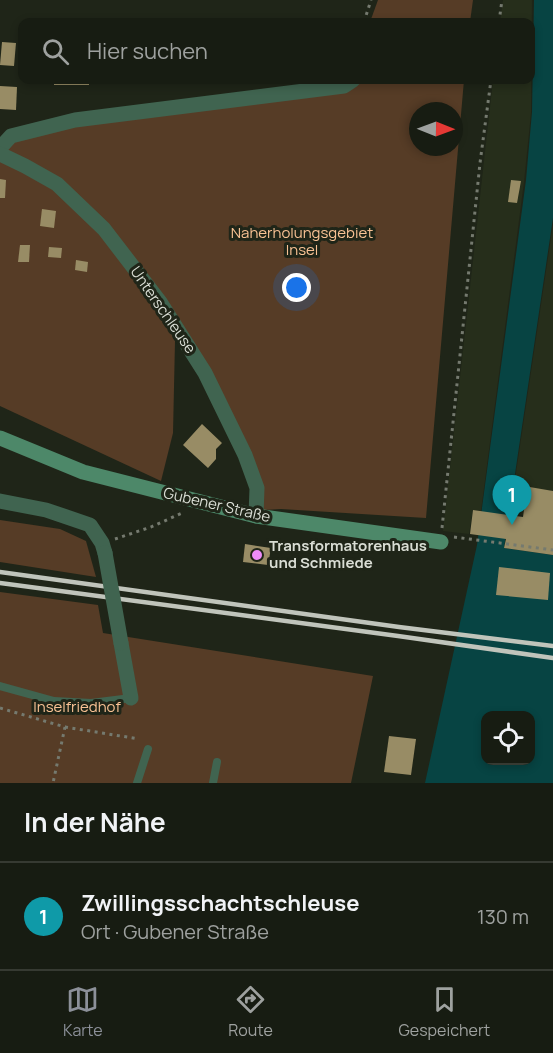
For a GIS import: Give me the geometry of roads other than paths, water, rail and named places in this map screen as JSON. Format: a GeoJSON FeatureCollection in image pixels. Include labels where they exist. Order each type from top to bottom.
{"type":"FeatureCollection","features":[{"type":"Feature","properties":{"kind":"main road","name":"Gubener Straße"},"geometry":{"type":"LineString","coordinates":[[0,438],[83,472],[256,516],[447,539]]}},
{"type":"Feature","properties":{"kind":"street"},"geometry":{"type":"LineString","coordinates":[[0,148],[11,136],[75,120],[347,84]]}},
{"type":"Feature","properties":{"kind":"street","name":"Unterschleuse"},"geometry":{"type":"LineString","coordinates":[[0,153],[57,184],[104,229],[160,302],[206,373],[245,455],[257,488],[256,516]]}},
{"type":"Feature","properties":{"kind":"street"},"geometry":{"type":"LineString","coordinates":[[0,501],[46,510],[90,525],[104,548],[131,698]]}},
{"type":"Feature","properties":{"kind":"lane"},"geometry":{"type":"LineString","coordinates":[[0,687],[54,701],[92,703],[131,698]]}},
{"type":"Feature","properties":{"kind":"lane"},"geometry":{"type":"LineString","coordinates":[[137,783],[148,749]]}},
{"type":"Feature","properties":{"kind":"lane"},"geometry":{"type":"LineString","coordinates":[[213,783],[217,762]]}},
{"type":"Feature","properties":{"kind":"water"},"geometry":{"type":"Polygon","coordinates":[[[534,0],[553,0],[553,218],[504,548],[553,555],[553,783],[425,783],[477,545],[526,180],[532,84],[535,84],[534,0]]]}},
{"type":"Feature","properties":{"kind":"railway"},"geometry":{"type":"LineString","coordinates":[[0,572],[553,646]]}},
{"type":"Feature","properties":{"kind":"railway"},"geometry":{"type":"LineString","coordinates":[[0,583],[553,658]]}},
{"type":"Feature","properties":{"kind":"place","name":"Zwillingsschachtschleuse"},"geometry":{"type":"Point","coordinates":[512,525]}},
{"type":"Feature","properties":{"kind":"place","name":"Transformatorenhaus und Schmiede"},"geometry":{"type":"Point","coordinates":[257,555]}},
{"type":"Feature","properties":{"kind":"park label","name":"Naherholungsgebiet Insel"},"geometry":{"type":"Point","coordinates":[302,242]}},
{"type":"Feature","properties":{"kind":"park label","name":"Inselfriedhof"},"geometry":{"type":"Point","coordinates":[77,707]}}]}
